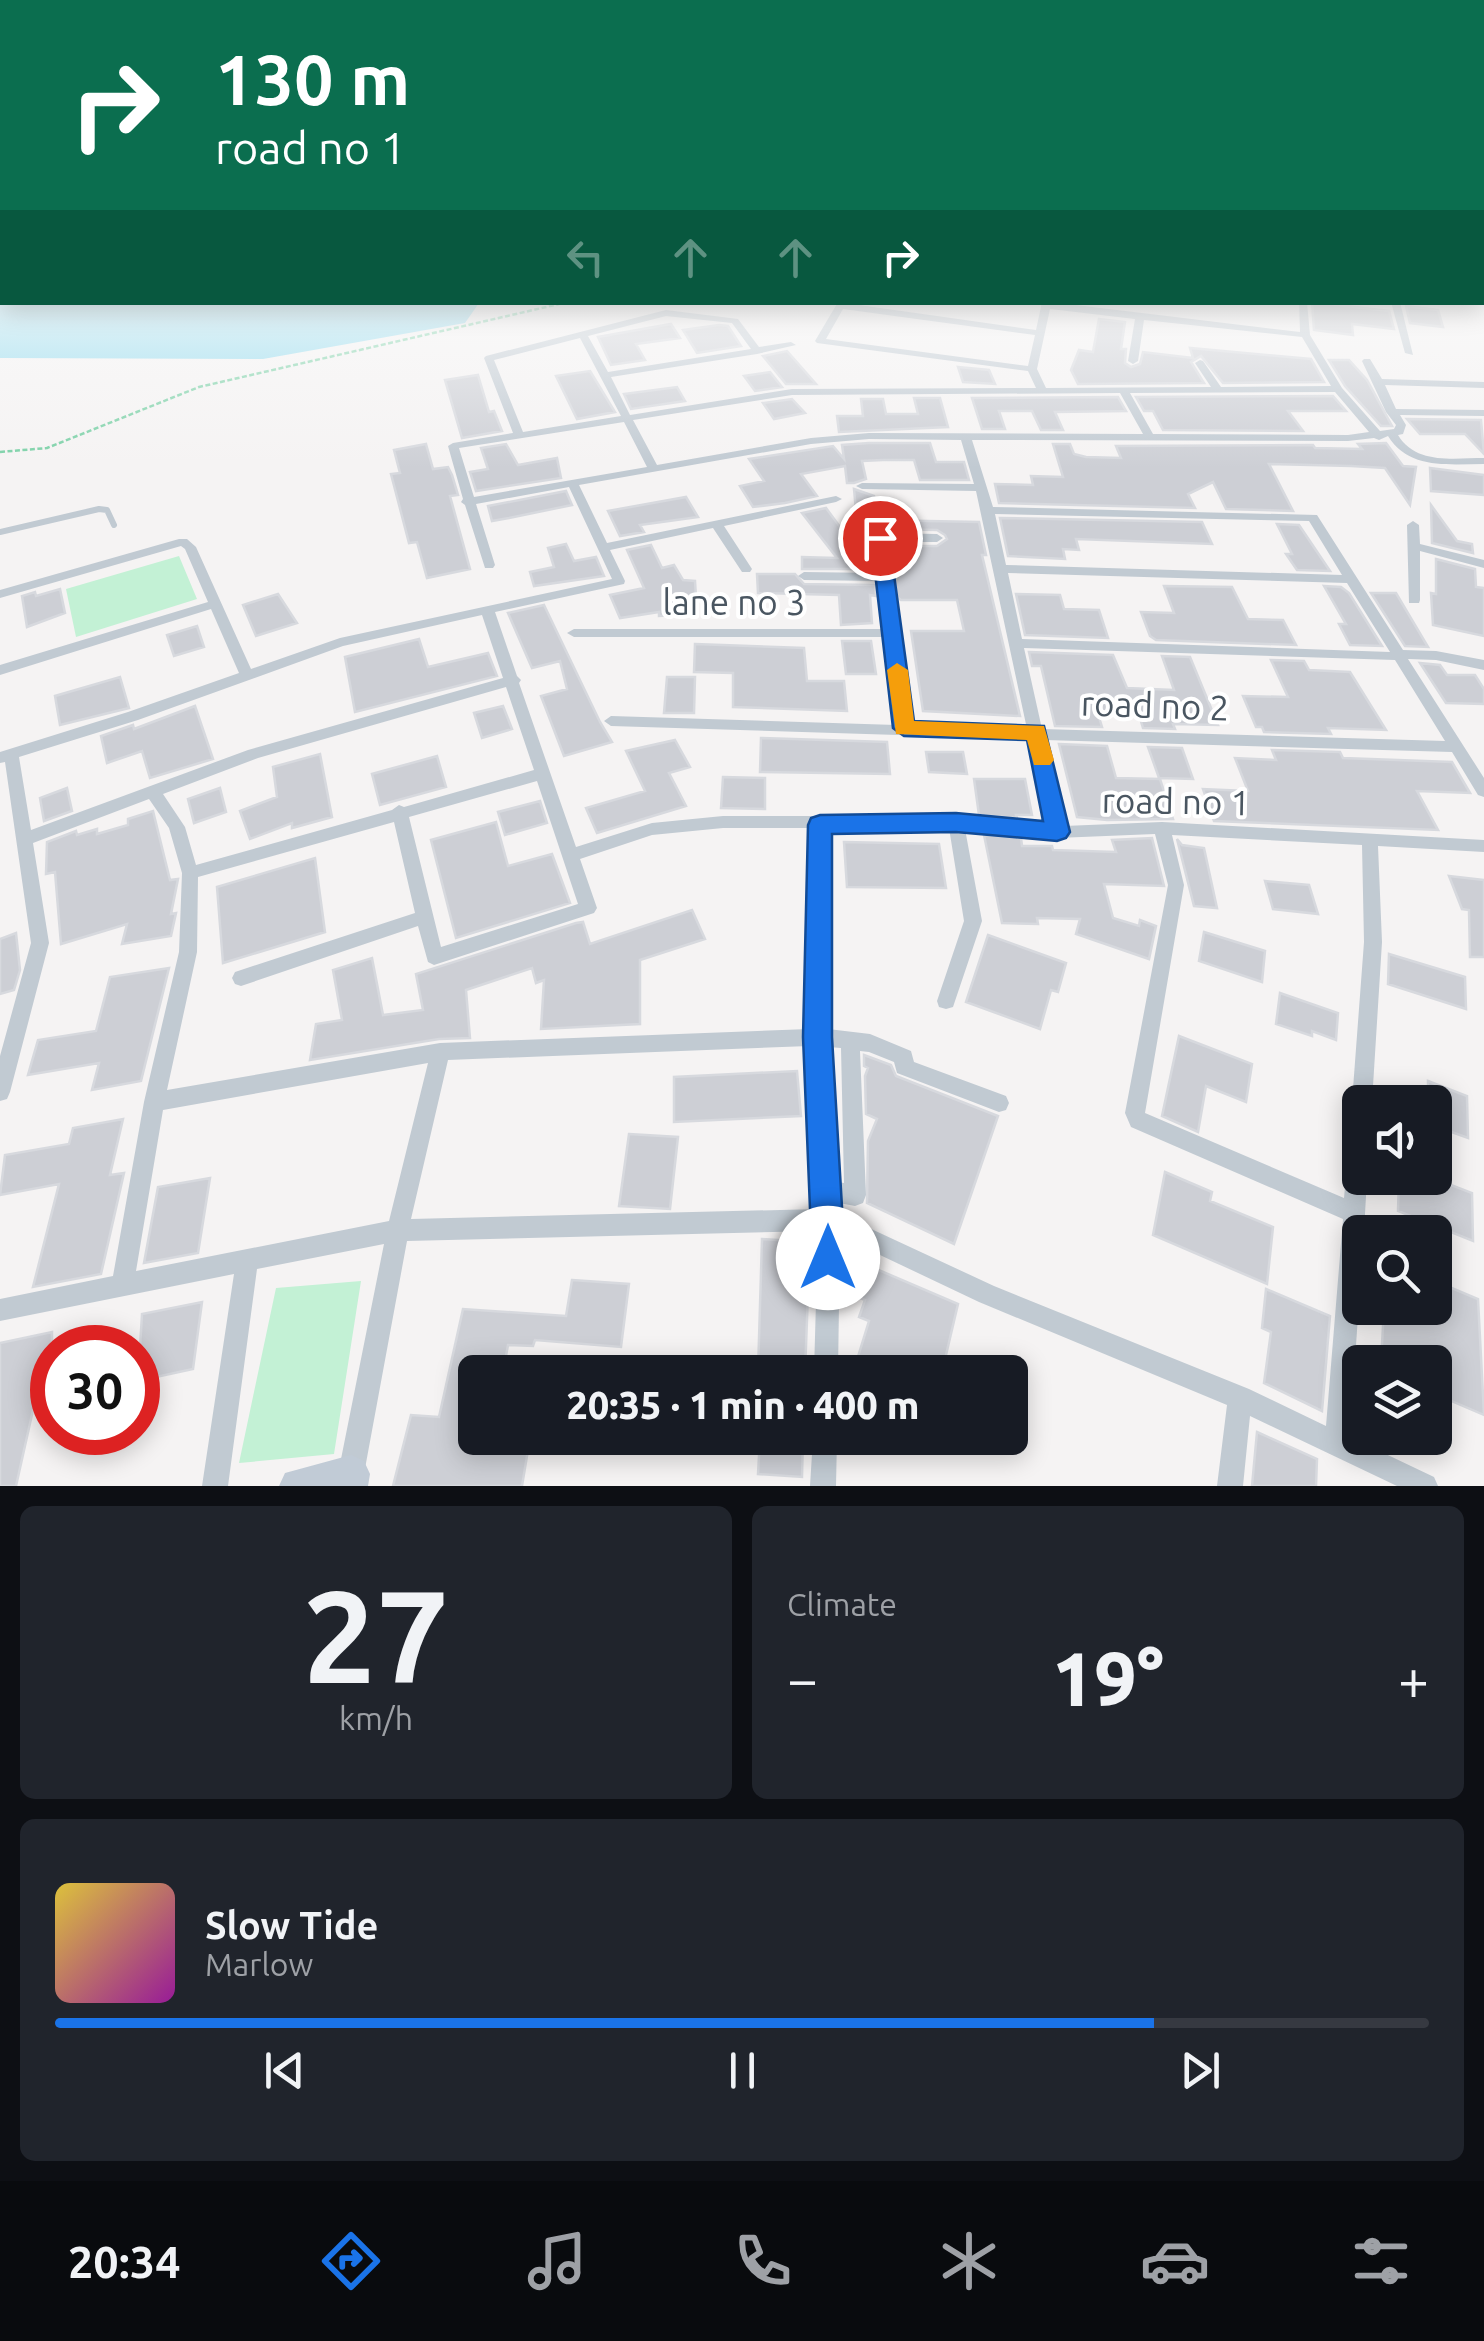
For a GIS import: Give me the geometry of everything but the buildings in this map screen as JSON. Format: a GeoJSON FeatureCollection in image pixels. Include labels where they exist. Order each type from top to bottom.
{"type":"FeatureCollection","features":[{"type":"Feature","properties":{"kind":"street"},"geometry":{"type":"LineString","coordinates":[[518,436],[489,358],[601,329]]}},
{"type":"Feature","properties":{"kind":"street"},"geometry":{"type":"LineString","coordinates":[[741,329],[758,352]]}},
{"type":"Feature","properties":{"kind":"street"},"geometry":{"type":"LineString","coordinates":[[827,329],[820,341],[1032,369]]}},
{"type":"Feature","properties":{"kind":"street"},"geometry":{"type":"LineString","coordinates":[[1021,329],[1041,332],[1032,369],[1042,390]]}},
{"type":"Feature","properties":{"kind":"street"},"geometry":{"type":"LineString","coordinates":[[1132,361],[1138,329]]}},
{"type":"Feature","properties":{"kind":"street"},"geometry":{"type":"LineString","coordinates":[[1256,329],[1305,335]]}},
{"type":"Feature","properties":{"kind":"street"},"geometry":{"type":"LineString","coordinates":[[1305,329],[1338,389],[1401,452],[1408,456],[1484,461]]}},
{"type":"Feature","properties":{"kind":"street"},"geometry":{"type":"LineString","coordinates":[[1403,329],[1410,353]]}},
{"type":"Feature","properties":{"kind":"street"},"geometry":{"type":"LineString","coordinates":[[583,334],[653,468]]}},
{"type":"Feature","properties":{"kind":"street"},"geometry":{"type":"LineString","coordinates":[[606,375],[792,345]]}},
{"type":"Feature","properties":{"kind":"street"},"geometry":{"type":"LineString","coordinates":[[467,502],[811,441],[868,436],[1385,436],[1399,432],[1401,425],[1382,382],[1367,361]]}},
{"type":"Feature","properties":{"kind":"street"},"geometry":{"type":"LineString","coordinates":[[1200,363],[1218,389]]}},
{"type":"Feature","properties":{"kind":"street"},"geometry":{"type":"LineString","coordinates":[[1382,382],[1484,385]]}},
{"type":"Feature","properties":{"kind":"street"},"geometry":{"type":"LineString","coordinates":[[489,565],[453,446],[628,415],[792,392],[1338,389]]}},
{"type":"Feature","properties":{"kind":"street"},"geometry":{"type":"LineString","coordinates":[[1124,391],[1149,436]]}},
{"type":"Feature","properties":{"kind":"street"},"geometry":{"type":"LineString","coordinates":[[1392,412],[1484,413]]}},
{"type":"Feature","properties":{"kind":"street"},"geometry":{"type":"LineString","coordinates":[[965,436],[988,510],[1057,832]]}},
{"type":"Feature","properties":{"kind":"street"},"geometry":{"type":"LineString","coordinates":[[0,1092],[6,1052],[40,943],[25,839],[6,756],[340,642],[619,581],[572,482]]}},
{"type":"Feature","properties":{"kind":"street"},"geometry":{"type":"LineString","coordinates":[[862,486],[982,488]]}},
{"type":"Feature","properties":{"kind":"street"},"geometry":{"type":"LineString","coordinates":[[602,548],[836,499]]}},
{"type":"Feature","properties":{"kind":"street"},"geometry":{"type":"LineString","coordinates":[[988,510],[1313,518],[1484,791]]}},
{"type":"Feature","properties":{"kind":"street"},"geometry":{"type":"LineString","coordinates":[[716,523],[746,569]]}},
{"type":"Feature","properties":{"kind":"street"},"geometry":{"type":"LineString","coordinates":[[1412,526],[1414,600]]}},
{"type":"Feature","properties":{"kind":"street"},"geometry":{"type":"LineString","coordinates":[[904,728],[880,538],[937,538]]}},
{"type":"Feature","properties":{"kind":"street"},"geometry":{"type":"LineString","coordinates":[[0,594],[183,542],[190,547],[247,676]]}},
{"type":"Feature","properties":{"kind":"street"},"geometry":{"type":"LineString","coordinates":[[1414,546],[1484,564]]}},
{"type":"Feature","properties":{"kind":"street"},"geometry":{"type":"LineString","coordinates":[[1001,569],[1352,579]]}},
{"type":"Feature","properties":{"kind":"street"},"geometry":{"type":"LineString","coordinates":[[804,576],[886,577]]}},
{"type":"Feature","properties":{"kind":"street"},"geometry":{"type":"LineString","coordinates":[[0,670],[214,604]]}},
{"type":"Feature","properties":{"kind":"street"},"geometry":{"type":"LineString","coordinates":[[399,811],[434,957],[588,908],[541,774],[514,680],[487,610]]}},
{"type":"Feature","properties":{"kind":"street","name":"lane no 3"},"geometry":{"type":"LineString","coordinates":[[574,633],[893,633]]}},
{"type":"Feature","properties":{"kind":"street"},"geometry":{"type":"LineString","coordinates":[[1018,643],[1388,657],[1400,654],[1452,657],[1484,666]]}},
{"type":"Feature","properties":{"kind":"street"},"geometry":{"type":"LineString","coordinates":[[25,839],[253,754],[514,680]]}},
{"type":"Feature","properties":{"kind":"street","name":"road no 2"},"geometry":{"type":"LineString","coordinates":[[611,721],[1457,747]]}},
{"type":"Feature","properties":{"kind":"street"},"geometry":{"type":"LineString","coordinates":[[190,874],[399,811],[541,774]]}},
{"type":"Feature","properties":{"kind":"street"},"geometry":{"type":"LineString","coordinates":[[123,1284],[154,1102],[188,952],[190,874],[177,827],[153,792]]}},
{"type":"Feature","properties":{"kind":"street","name":"road no 1"},"geometry":{"type":"LineString","coordinates":[[572,855],[672,826],[723,822],[956,822],[1057,832],[1162,828],[1484,846]]}},
{"type":"Feature","properties":{"kind":"street"},"geometry":{"type":"LineString","coordinates":[[946,1001],[973,922],[956,822]]}},
{"type":"Feature","properties":{"kind":"street"},"geometry":{"type":"LineString","coordinates":[[820,825],[818,1037],[829,1220],[826,1355]]}},
{"type":"Feature","properties":{"kind":"street"},"geometry":{"type":"LineString","coordinates":[[1162,828],[1176,886],[1135,1112],[1138,1120],[1354,1213]]}},
{"type":"Feature","properties":{"kind":"street"},"geometry":{"type":"LineString","coordinates":[[1363,1085],[1374,942],[1370,840]]}},
{"type":"Feature","properties":{"kind":"street"},"geometry":{"type":"LineString","coordinates":[[241,978],[424,917]]}},
{"type":"Feature","properties":{"kind":"street"},"geometry":{"type":"LineString","coordinates":[[154,1102],[440,1052],[818,1037],[870,1044],[904,1057],[904,1067],[999,1103]]}},
{"type":"Feature","properties":{"kind":"street"},"geometry":{"type":"LineString","coordinates":[[828,1191],[854,1195],[850,1041]]}},
{"type":"Feature","properties":{"kind":"street"},"geometry":{"type":"LineString","coordinates":[[298,1486],[350,1480],[398,1230],[440,1052]]}},
{"type":"Feature","properties":{"kind":"street"},"geometry":{"type":"LineString","coordinates":[[1336,1442],[1355,1195]]}},
{"type":"Feature","properties":{"kind":"street"},"geometry":{"type":"LineString","coordinates":[[0,1310],[398,1230],[829,1220],[988,1294],[1240,1398],[1425,1486]]}},
{"type":"Feature","properties":{"kind":"street"},"geometry":{"type":"LineString","coordinates":[[215,1486],[247,1260]]}},
{"type":"Feature","properties":{"kind":"street"},"geometry":{"type":"LineString","coordinates":[[1230,1486],[1240,1398]]}},
{"type":"Feature","properties":{"kind":"street"},"geometry":{"type":"LineString","coordinates":[[824,1455],[824,1486]]}},
{"type":"Feature","properties":{"kind":"lane"},"geometry":{"type":"LineString","coordinates":[[0,532],[99,509],[109,513],[114,525]]}},
{"type":"Feature","properties":{"kind":"path"},"geometry":{"type":"LineString","coordinates":[[0,452],[47,448],[200,387],[450,329]]}},
{"type":"Feature","properties":{"kind":"green space"},"geometry":{"type":"Polygon","coordinates":[[[179,556],[197,599],[76,637],[66,589],[179,556]]]}},
{"type":"Feature","properties":{"kind":"green space"},"geometry":{"type":"Polygon","coordinates":[[[361,1281],[334,1454],[239,1463],[276,1288],[361,1281]]]}},
{"type":"Feature","properties":{"kind":"water"},"geometry":{"type":"Polygon","coordinates":[[[0,329],[429,329],[263,359],[0,358],[0,329]]]}},
{"type":"Feature","properties":{"kind":"slow traffic"},"geometry":{"type":"LineString","coordinates":[[897,670],[904,728],[1036,732],[1042,760]]}},
{"type":"Feature","properties":{"kind":"route"},"geometry":{"type":"LineString","coordinates":[[828,1258],[818,1037],[820,825],[956,822],[1057,832],[1036,732],[904,728],[880,538]]}}]}
